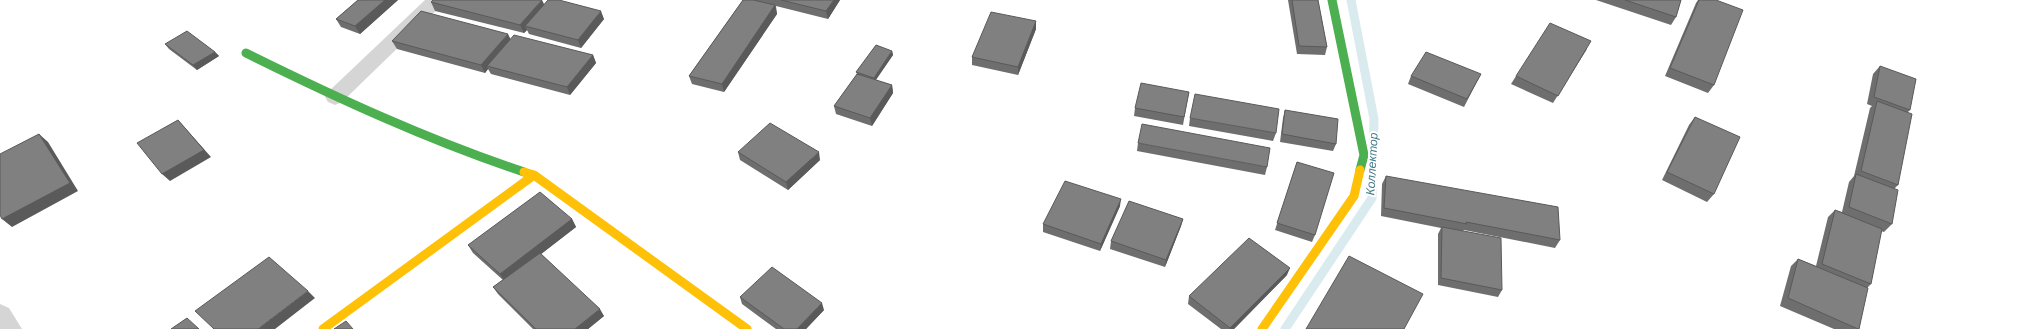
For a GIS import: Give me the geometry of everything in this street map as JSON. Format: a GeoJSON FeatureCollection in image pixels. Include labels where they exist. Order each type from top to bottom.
{"type":"FeatureCollection","features":[{"type":"Feature","properties":{"kind":"street"},"geometry":{"type":"LineString","coordinates":[[335,97],[437,0]]}},
{"type":"Feature","properties":{"kind":"street"},"geometry":{"type":"LineString","coordinates":[[1262,329],[1354,196],[1364,155],[1332,0]]}},
{"type":"Feature","properties":{"kind":"street"},"geometry":{"type":"LineString","coordinates":[[246,53],[335,97],[477,157],[534,175],[747,329]]}},
{"type":"Feature","properties":{"kind":"street"},"geometry":{"type":"LineString","coordinates":[[323,329],[534,175]]}},
{"type":"Feature","properties":{"kind":"street"},"geometry":{"type":"LineString","coordinates":[[0,315],[10,329]]}},
{"type":"Feature","properties":{"kind":"building"},"geometry":{"type":"Polygon","coordinates":[[[358,0],[385,0],[355,26],[336,19],[358,0]]]}},
{"type":"Feature","properties":{"kind":"building"},"geometry":{"type":"Polygon","coordinates":[[[433,0],[542,0],[520,25],[431,2],[433,0]]]}},
{"type":"Feature","properties":{"kind":"building"},"geometry":{"type":"Polygon","coordinates":[[[548,0],[559,0],[601,11],[578,40],[525,26],[548,0]]]}},
{"type":"Feature","properties":{"kind":"building"},"geometry":{"type":"Polygon","coordinates":[[[743,0],[753,0],[775,5],[722,84],[689,76],[743,0]]]}},
{"type":"Feature","properties":{"kind":"building"},"geometry":{"type":"Polygon","coordinates":[[[781,0],[834,0],[826,11],[781,0]]]}},
{"type":"Feature","properties":{"kind":"building"},"geometry":{"type":"Polygon","coordinates":[[[1292,0],[1318,0],[1327,47],[1299,46],[1292,0]]]}},
{"type":"Feature","properties":{"kind":"building"},"geometry":{"type":"Polygon","coordinates":[[[1625,0],[1681,0],[1676,17],[1625,0]]]}},
{"type":"Feature","properties":{"kind":"building"},"geometry":{"type":"Polygon","coordinates":[[[1699,0],[1716,0],[1743,10],[1714,85],[1670,68],[1699,0]]]}},
{"type":"Feature","properties":{"kind":"building"},"geometry":{"type":"Polygon","coordinates":[[[421,11],[508,34],[481,65],[392,41],[421,11]]]}},
{"type":"Feature","properties":{"kind":"building"},"geometry":{"type":"Polygon","coordinates":[[[991,12],[1036,21],[1018,67],[972,57],[991,12]]]}},
{"type":"Feature","properties":{"kind":"building"},"geometry":{"type":"Polygon","coordinates":[[[1550,23],[1591,41],[1558,96],[1516,76],[1550,23]]]}},
{"type":"Feature","properties":{"kind":"building"},"geometry":{"type":"Polygon","coordinates":[[[187,31],[215,52],[193,65],[165,44],[187,31]]]}},
{"type":"Feature","properties":{"kind":"building"},"geometry":{"type":"Polygon","coordinates":[[[514,35],[593,55],[567,87],[487,66],[514,35]]]}},
{"type":"Feature","properties":{"kind":"building"},"geometry":{"type":"Polygon","coordinates":[[[876,45],[892,51],[874,78],[856,72],[876,45]]]}},
{"type":"Feature","properties":{"kind":"building"},"geometry":{"type":"Polygon","coordinates":[[[1426,52],[1481,74],[1467,99],[1411,76],[1426,52]]]}},
{"type":"Feature","properties":{"kind":"building"},"geometry":{"type":"Polygon","coordinates":[[[1880,66],[1916,79],[1910,110],[1874,97],[1880,66]]]}},
{"type":"Feature","properties":{"kind":"building"},"geometry":{"type":"Polygon","coordinates":[[[857,74],[892,85],[870,118],[834,106],[857,74]]]}},
{"type":"Feature","properties":{"kind":"building"},"geometry":{"type":"Polygon","coordinates":[[[1141,83],[1189,92],[1184,117],[1135,108],[1141,83]]]}},
{"type":"Feature","properties":{"kind":"building"},"geometry":{"type":"Polygon","coordinates":[[[1195,94],[1279,109],[1276,133],[1190,118],[1195,94]]]}},
{"type":"Feature","properties":{"kind":"building"},"geometry":{"type":"Polygon","coordinates":[[[1877,101],[1912,114],[1898,185],[1861,171],[1877,101]]]}},
{"type":"Feature","properties":{"kind":"building"},"geometry":{"type":"Polygon","coordinates":[[[1285,110],[1338,119],[1336,144],[1282,134],[1285,110]]]}},
{"type":"Feature","properties":{"kind":"building"},"geometry":{"type":"Polygon","coordinates":[[[1695,117],[1740,137],[1714,194],[1667,172],[1695,117]]]}},
{"type":"Feature","properties":{"kind":"building"},"geometry":{"type":"Polygon","coordinates":[[[178,120],[204,150],[162,174],[137,143],[178,120]]]}},
{"type":"Feature","properties":{"kind":"building"},"geometry":{"type":"Polygon","coordinates":[[[770,123],[819,152],[786,182],[738,152],[770,123]]]}},
{"type":"Feature","properties":{"kind":"building"},"geometry":{"type":"Polygon","coordinates":[[[1142,124],[1270,148],[1267,167],[1138,143],[1142,124]]]}},
{"type":"Feature","properties":{"kind":"building"},"geometry":{"type":"Polygon","coordinates":[[[39,134],[70,183],[2,219],[0,215],[0,154],[39,134]]]}},
{"type":"Feature","properties":{"kind":"building"},"geometry":{"type":"Polygon","coordinates":[[[1297,162],[1334,173],[1315,235],[1277,223],[1297,162]]]}},
{"type":"Feature","properties":{"kind":"building"},"geometry":{"type":"Polygon","coordinates":[[[1856,174],[1898,190],[1892,224],[1849,207],[1856,174]]]}},
{"type":"Feature","properties":{"kind":"building"},"geometry":{"type":"Polygon","coordinates":[[[1386,176],[1558,207],[1560,240],[1384,208],[1386,176]]]}},
{"type":"Feature","properties":{"kind":"building"},"geometry":{"type":"Polygon","coordinates":[[[1065,181],[1121,199],[1101,244],[1043,224],[1065,181]]]}},
{"type":"Feature","properties":{"kind":"building"},"geometry":{"type":"Polygon","coordinates":[[[540,192],[572,219],[500,274],[468,245],[540,192]]]}},
{"type":"Feature","properties":{"kind":"building"},"geometry":{"type":"Polygon","coordinates":[[[1129,201],[1183,219],[1166,260],[1111,241],[1129,201]]]}},
{"type":"Feature","properties":{"kind":"building"},"geometry":{"type":"Polygon","coordinates":[[[1835,210],[1882,229],[1871,284],[1822,264],[1835,210]]]}},
{"type":"Feature","properties":{"kind":"building"},"geometry":{"type":"Polygon","coordinates":[[[1442,227],[1501,238],[1502,290],[1441,278],[1442,227]]]}},
{"type":"Feature","properties":{"kind":"building"},"geometry":{"type":"Polygon","coordinates":[[[1249,238],[1290,268],[1230,328],[1189,296],[1249,238]]]}},
{"type":"Feature","properties":{"kind":"building"},"geometry":{"type":"Polygon","coordinates":[[[540,253],[600,309],[575,329],[536,329],[493,287],[540,253]]]}},
{"type":"Feature","properties":{"kind":"building"},"geometry":{"type":"Polygon","coordinates":[[[1349,256],[1423,294],[1404,329],[1306,329],[1349,256]]]}},
{"type":"Feature","properties":{"kind":"building"},"geometry":{"type":"Polygon","coordinates":[[[269,257],[308,291],[258,329],[214,329],[195,311],[269,257]]]}},
{"type":"Feature","properties":{"kind":"building"},"geometry":{"type":"Polygon","coordinates":[[[1798,259],[1868,288],[1859,329],[1788,298],[1798,259]]]}},
{"type":"Feature","properties":{"kind":"building"},"geometry":{"type":"Polygon","coordinates":[[[772,267],[822,303],[797,329],[784,329],[740,297],[772,267]]]}},
{"type":"Feature","properties":{"kind":"building"},"geometry":{"type":"Polygon","coordinates":[[[187,318],[199,329],[171,329],[187,318]]]}},
{"type":"Feature","properties":{"kind":"building"},"geometry":{"type":"Polygon","coordinates":[[[346,321],[353,329],[334,329],[346,321]]]}},
{"type":"Feature","properties":{"kind":"waterway","name":"Коллектор"},"geometry":{"type":"LineString","coordinates":[[1285,329],[1372,198],[1374,119],[1351,0]]}},
{"type":"Feature","properties":{"kind":"traffic: fast"},"geometry":{"type":"LineString","coordinates":[[1332,0],[1364,155],[1360,170]]}},
{"type":"Feature","properties":{"kind":"traffic: fast"},"geometry":{"type":"LineString","coordinates":[[246,53],[348,103],[418,133],[524,172]]}},
{"type":"Feature","properties":{"kind":"traffic: slow"},"geometry":{"type":"LineString","coordinates":[[1262,329],[1354,196],[1360,170]]}},
{"type":"Feature","properties":{"kind":"traffic: slow"},"geometry":{"type":"LineString","coordinates":[[524,172],[534,175],[747,329]]}},
{"type":"Feature","properties":{"kind":"traffic: slow"},"geometry":{"type":"LineString","coordinates":[[323,329],[534,175]]}}]}
